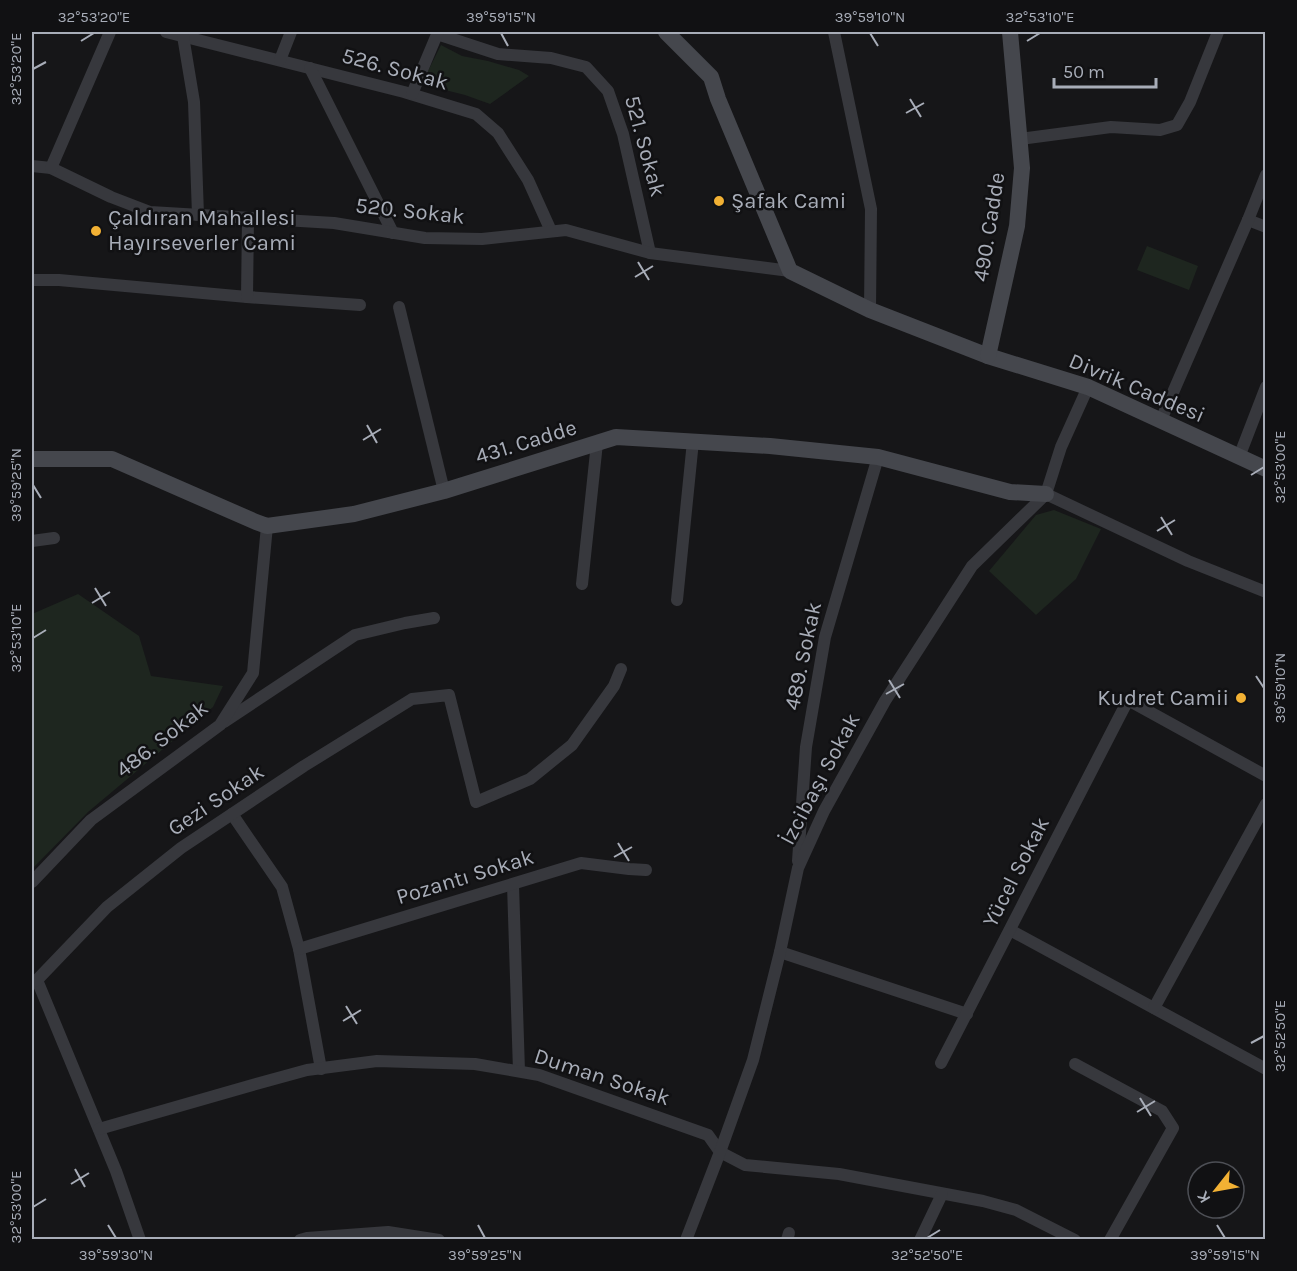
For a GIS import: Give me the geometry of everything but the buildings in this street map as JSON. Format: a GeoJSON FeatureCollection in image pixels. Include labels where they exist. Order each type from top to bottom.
{"type":"FeatureCollection","features":[{"type":"Feature","properties":{"kind":"street"},"geometry":{"type":"LineString","coordinates":[[51,168],[110,32]]}},
{"type":"Feature","properties":{"kind":"street","name":"526. Sokak"},"geometry":{"type":"LineString","coordinates":[[166,32],[412,94],[476,114],[498,133],[528,180],[551,231]]}},
{"type":"Feature","properties":{"kind":"street"},"geometry":{"type":"LineString","coordinates":[[280,60],[291,32]]}},
{"type":"Feature","properties":{"kind":"street"},"geometry":{"type":"LineString","coordinates":[[666,32],[711,77],[718,99],[790,271]]}},
{"type":"Feature","properties":{"kind":"street"},"geometry":{"type":"LineString","coordinates":[[834,32],[871,209],[870,310]]}},
{"type":"Feature","properties":{"kind":"street","name":"490. Cadde"},"geometry":{"type":"LineString","coordinates":[[988,356],[1017,226],[1022,168],[1010,32]]}},
{"type":"Feature","properties":{"kind":"street"},"geometry":{"type":"LineString","coordinates":[[1020,139],[1111,128],[1160,130],[1177,125],[1190,102],[1218,32]]}},
{"type":"Feature","properties":{"kind":"street"},"geometry":{"type":"LineString","coordinates":[[412,94],[438,33]]}},
{"type":"Feature","properties":{"kind":"street","name":"521. Sokak"},"geometry":{"type":"LineString","coordinates":[[438,33],[498,54],[551,58],[586,67],[608,91],[623,134],[650,253]]}},
{"type":"Feature","properties":{"kind":"street"},"geometry":{"type":"LineString","coordinates":[[183,36],[194,102],[198,215]]}},
{"type":"Feature","properties":{"kind":"street"},"geometry":{"type":"LineString","coordinates":[[310,68],[393,232]]}},
{"type":"Feature","properties":{"kind":"street","name":"520. Sokak"},"geometry":{"type":"LineString","coordinates":[[32,166],[51,168],[111,197],[150,212],[334,223],[425,238],[482,239],[566,230],[650,253],[790,271]]}},
{"type":"Feature","properties":{"kind":"street"},"geometry":{"type":"LineString","coordinates":[[1161,420],[1266,175]]}},
{"type":"Feature","properties":{"kind":"street"},"geometry":{"type":"LineString","coordinates":[[247,297],[248,218]]}},
{"type":"Feature","properties":{"kind":"street"},"geometry":{"type":"LineString","coordinates":[[1248,220],[1266,227]]}},
{"type":"Feature","properties":{"kind":"street","name":"Divrik Caddesi"},"geometry":{"type":"LineString","coordinates":[[790,271],[870,310],[988,356],[1088,387],[1266,469]]}},
{"type":"Feature","properties":{"kind":"street"},"geometry":{"type":"LineString","coordinates":[[32,280],[59,280],[360,305]]}},
{"type":"Feature","properties":{"kind":"street"},"geometry":{"type":"LineString","coordinates":[[399,308],[444,491]]}},
{"type":"Feature","properties":{"kind":"street","name":"İzcibaşı Sokak"},"geometry":{"type":"LineString","coordinates":[[686,1239],[753,1060],[798,868],[824,811],[885,702],[972,566],[1046,494],[1060,447],[1088,387]]}},
{"type":"Feature","properties":{"kind":"street"},"geometry":{"type":"LineString","coordinates":[[1239,457],[1266,387]]}},
{"type":"Feature","properties":{"kind":"street","name":"431. Cadde"},"geometry":{"type":"LineString","coordinates":[[267,526],[354,514],[444,491],[616,437],[770,446],[878,458],[1010,492],[1046,494]]}},
{"type":"Feature","properties":{"kind":"street"},"geometry":{"type":"LineString","coordinates":[[677,600],[693,441]]}},
{"type":"Feature","properties":{"kind":"street"},"geometry":{"type":"LineString","coordinates":[[582,584],[597,443]]}},
{"type":"Feature","properties":{"kind":"street","name":"489. Sokak"},"geometry":{"type":"LineString","coordinates":[[798,868],[806,747],[825,637],[878,458]]}},
{"type":"Feature","properties":{"kind":"street"},"geometry":{"type":"LineString","coordinates":[[32,459],[112,459],[267,526]]}},
{"type":"Feature","properties":{"kind":"street"},"geometry":{"type":"LineString","coordinates":[[1046,494],[1188,561],[1266,592]]}},
{"type":"Feature","properties":{"kind":"street","name":"486. Sokak"},"geometry":{"type":"LineString","coordinates":[[32,882],[91,820],[220,725],[253,673],[267,526]]}},
{"type":"Feature","properties":{"kind":"street"},"geometry":{"type":"LineString","coordinates":[[32,541],[54,538]]}},
{"type":"Feature","properties":{"kind":"street"},"geometry":{"type":"LineString","coordinates":[[220,725],[355,635],[434,618]]}},
{"type":"Feature","properties":{"kind":"street","name":"Gezi Sokak"},"geometry":{"type":"LineString","coordinates":[[34,981],[107,907],[181,848],[304,766],[412,699],[449,695],[476,802],[531,779],[572,745],[614,686],[621,669]]}},
{"type":"Feature","properties":{"kind":"street","name":"Yücel Sokak"},"geometry":{"type":"LineString","coordinates":[[941,1062],[1128,700],[1266,776]]}},
{"type":"Feature","properties":{"kind":"street"},"geometry":{"type":"LineString","coordinates":[[1154,1008],[1266,804]]}},
{"type":"Feature","properties":{"kind":"street"},"geometry":{"type":"LineString","coordinates":[[232,814],[282,887],[299,948],[321,1069]]}},
{"type":"Feature","properties":{"kind":"street","name":"Pozantı Sokak"},"geometry":{"type":"LineString","coordinates":[[299,948],[581,863],[629,870],[646,870]]}},
{"type":"Feature","properties":{"kind":"street"},"geometry":{"type":"LineString","coordinates":[[513,885],[519,1071]]}},
{"type":"Feature","properties":{"kind":"street"},"geometry":{"type":"LineString","coordinates":[[1010,930],[1266,1069]]}},
{"type":"Feature","properties":{"kind":"street"},"geometry":{"type":"LineString","coordinates":[[780,952],[967,1014]]}},
{"type":"Feature","properties":{"kind":"street"},"geometry":{"type":"LineString","coordinates":[[34,981],[99,1129],[140,1239]]}},
{"type":"Feature","properties":{"kind":"street","name":"Duman Sokak"},"geometry":{"type":"LineString","coordinates":[[99,1129],[307,1070],[377,1061],[475,1064],[539,1075],[708,1135],[720,1152],[745,1165],[838,1174],[983,1201],[1016,1210],[1070,1238]]}},
{"type":"Feature","properties":{"kind":"street"},"geometry":{"type":"LineString","coordinates":[[1075,1064],[1162,1111],[1173,1128],[1110,1239]]}},
{"type":"Feature","properties":{"kind":"street"},"geometry":{"type":"LineString","coordinates":[[920,1239],[942,1194]]}},
{"type":"Feature","properties":{"kind":"street"},"geometry":{"type":"LineString","coordinates":[[300,1239],[388,1232],[439,1239]]}},
{"type":"Feature","properties":{"kind":"shaded area"},"geometry":{"type":"Polygon","coordinates":[[[441,45],[462,56],[519,70],[529,76],[490,104],[429,86],[424,79],[441,45]]]}},
{"type":"Feature","properties":{"kind":"shaded area"},"geometry":{"type":"Polygon","coordinates":[[[1147,246],[1198,266],[1189,290],[1137,270],[1147,246]]]}},
{"type":"Feature","properties":{"kind":"shaded area"},"geometry":{"type":"Polygon","coordinates":[[[1054,510],[1101,529],[1076,579],[1036,615],[989,571],[1036,515],[1054,510]]]}},
{"type":"Feature","properties":{"kind":"shaded area"},"geometry":{"type":"Polygon","coordinates":[[[78,594],[139,636],[151,676],[223,686],[213,707],[88,812],[32,869],[32,614],[78,594]]]}},
{"type":"Feature","properties":{"kind":"place","name":"Şafak Cami"},"geometry":{"type":"Point","coordinates":[719,201]}},
{"type":"Feature","properties":{"kind":"place","name":"Çaldıran Mahallesi Hayırseverler Cami"},"geometry":{"type":"Point","coordinates":[96,231]}},
{"type":"Feature","properties":{"kind":"place","name":"Kudret Camii"},"geometry":{"type":"Point","coordinates":[1241,698]}}]}
